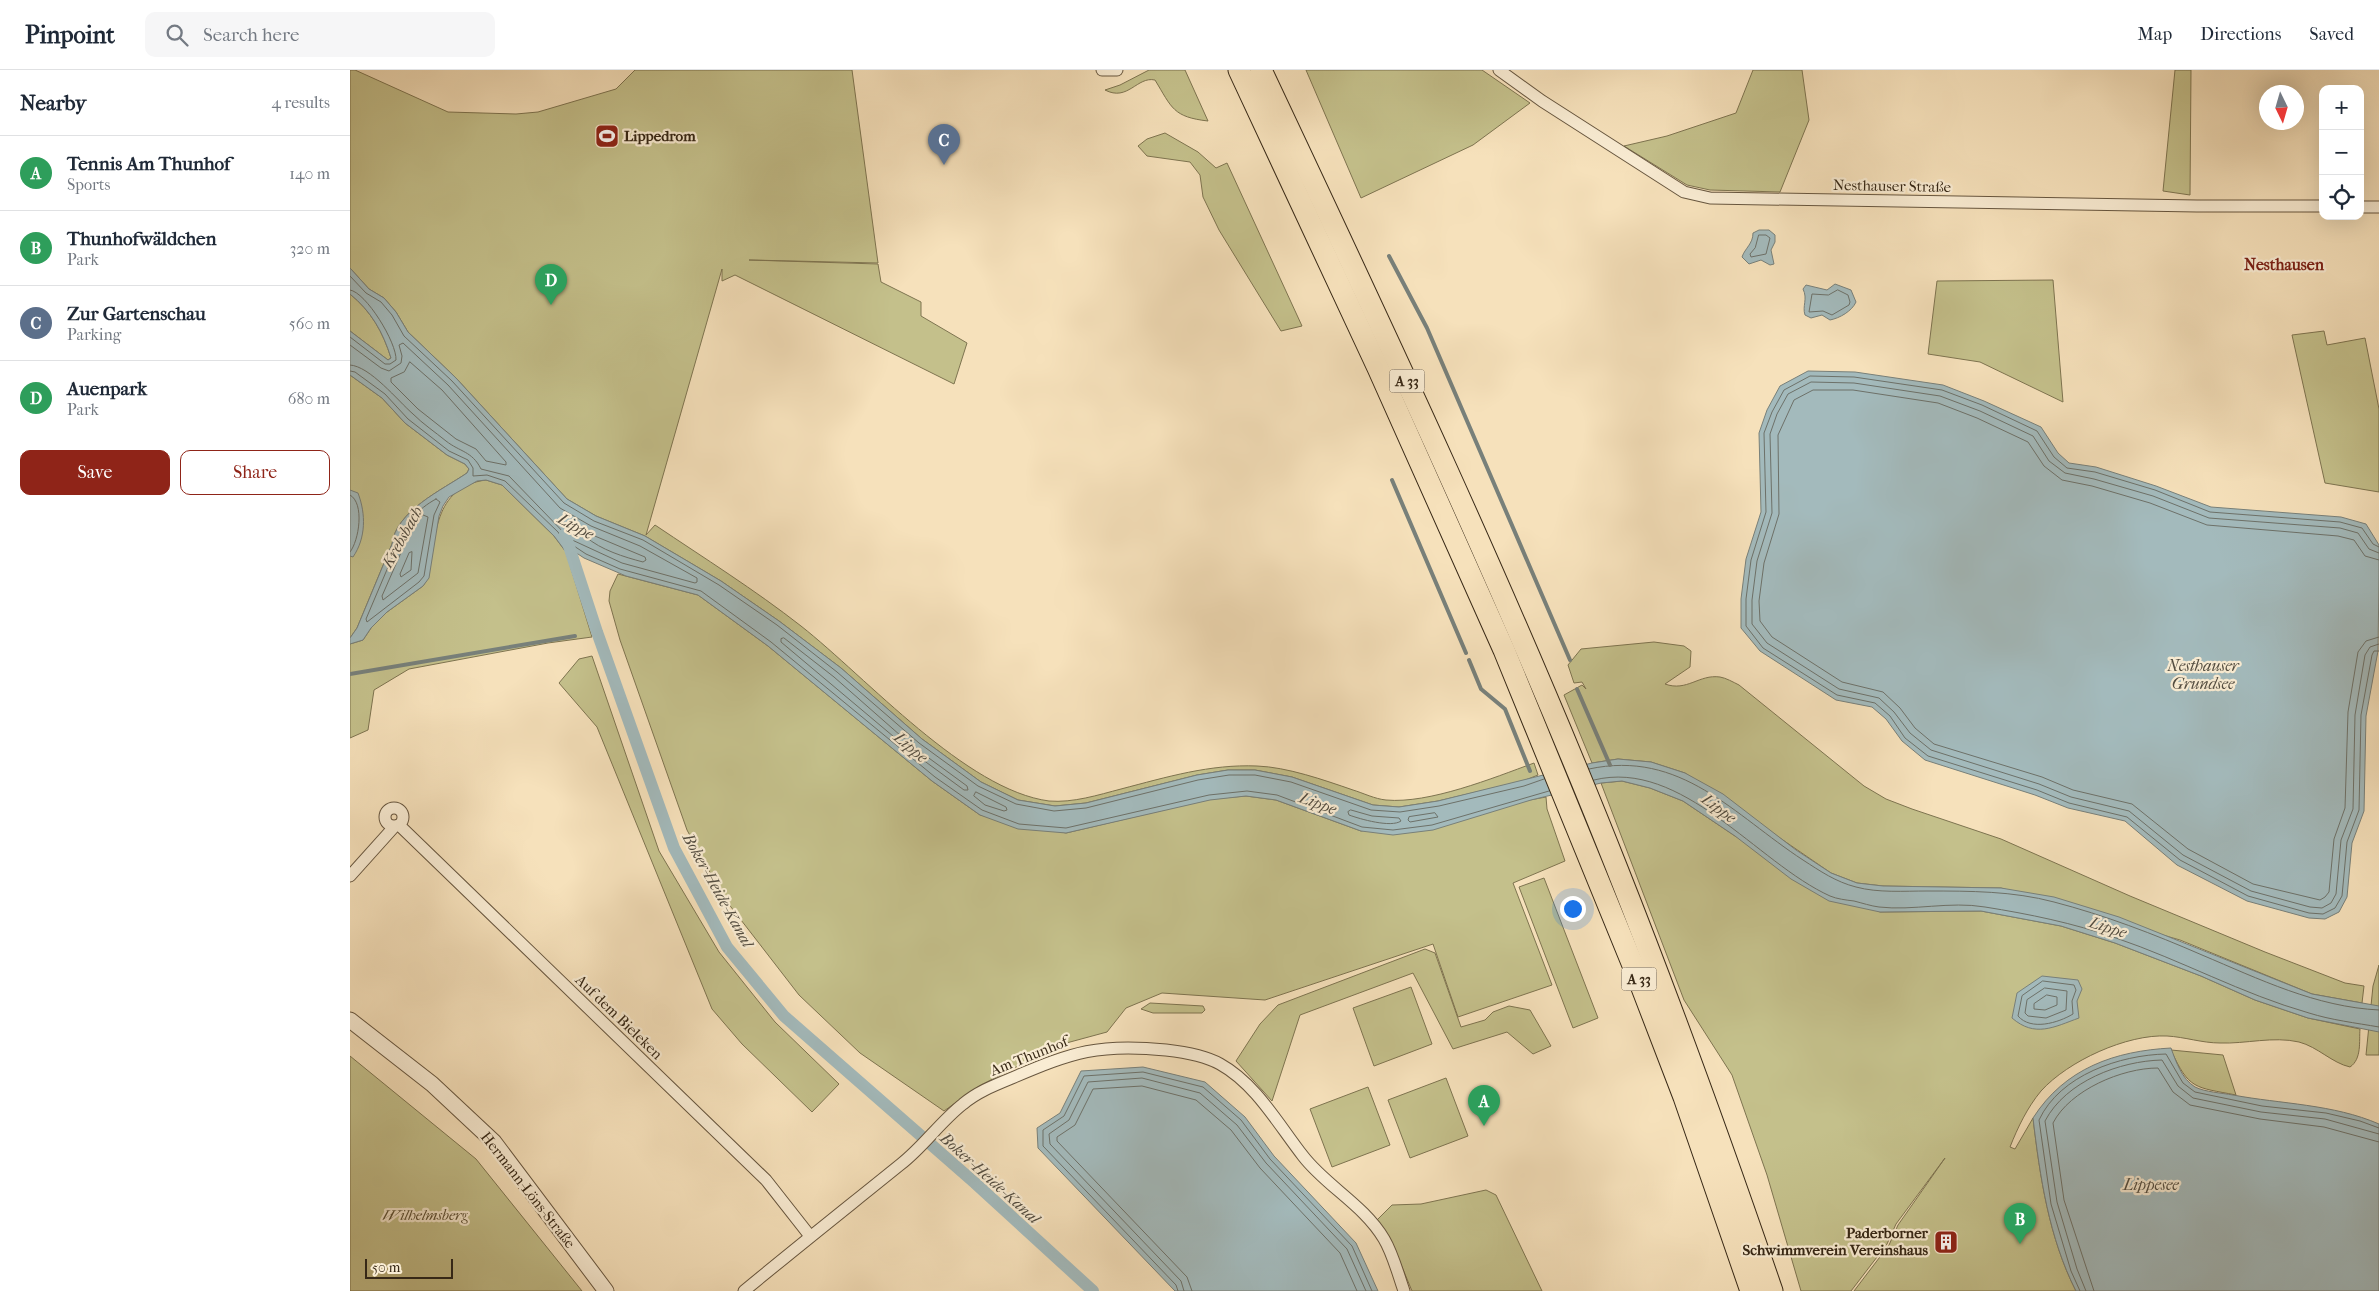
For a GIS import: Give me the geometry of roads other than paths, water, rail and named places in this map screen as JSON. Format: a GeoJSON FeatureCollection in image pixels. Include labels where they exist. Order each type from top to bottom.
{"type":"FeatureCollection","features":[{"type":"Feature","properties":{"kind":"highway","name":"A 33"},"geometry":{"type":"LineString","coordinates":[[1239,70],[1287,169],[1430,480],[1521,692],[1592,862],[1684,1097],[1751,1291]]}},
{"type":"Feature","properties":{"kind":"highway","name":"A 33"},"geometry":{"type":"LineString","coordinates":[[1261,70],[1395,355],[1545,695],[1615,864],[1697,1075],[1772,1291]]}},
{"type":"Feature","properties":{"kind":"street"},"geometry":{"type":"LineString","coordinates":[[1102,70],[1117,70]]}},
{"type":"Feature","properties":{"kind":"street","name":"Nesthauser Straße"},"geometry":{"type":"LineString","coordinates":[[1499,70],[1542,101],[1688,194],[1710,198],[2197,206],[2319,206]]}},
{"type":"Feature","properties":{"kind":"street"},"geometry":{"type":"LineString","coordinates":[[2364,207],[2379,207]]}},
{"type":"Feature","properties":{"kind":"street","name":"Auf dem Bieleken"},"geometry":{"type":"LineString","coordinates":[[350,876],[396,826],[766,1180],[810,1236]]}},
{"type":"Feature","properties":{"kind":"street","name":"Hermann-Löns-Straße"},"geometry":{"type":"LineString","coordinates":[[350,1020],[432,1084],[494,1142],[606,1291]]}},
{"type":"Feature","properties":{"kind":"street","name":"Am Thunhof"},"geometry":{"type":"LineString","coordinates":[[744,1291],[910,1157],[937,1127],[965,1102],[984,1091],[1060,1057],[1096,1048],[1119,1047],[1154,1049],[1198,1055],[1218,1062],[1246,1084],[1268,1109],[1305,1159],[1368,1219],[1384,1239],[1404,1291]]}},
{"type":"Feature","properties":{"kind":"water"},"geometry":{"type":"Polygon","coordinates":[[[1759,230],[1769,230],[1775,235],[1775,242],[1771,250],[1774,264],[1770,265],[1761,260],[1749,264],[1742,257],[1752,240],[1753,233],[1759,230]]]}},
{"type":"Feature","properties":{"kind":"water"},"geometry":{"type":"Polygon","coordinates":[[[350,268],[369,289],[384,298],[396,312],[408,332],[456,378],[567,499],[596,516],[645,536],[721,581],[779,621],[841,668],[922,739],[981,782],[1018,800],[1055,806],[1086,803],[1197,775],[1228,770],[1255,770],[1292,777],[1373,805],[1399,807],[1438,801],[1592,763],[1618,759],[1651,762],[1685,773],[1723,794],[1796,850],[1831,873],[1857,883],[1883,886],[2001,888],[2054,897],[2119,917],[2312,994],[2379,1006],[2379,1032],[2308,1018],[2255,1000],[2201,976],[2115,943],[2061,926],[1981,911],[1880,912],[1829,901],[1791,879],[1735,836],[1683,801],[1650,788],[1622,781],[1601,783],[1531,800],[1433,830],[1393,835],[1361,831],[1276,800],[1246,796],[1210,800],[1066,833],[1018,829],[980,815],[932,781],[768,646],[698,595],[626,576],[584,558],[572,550],[566,552],[554,536],[502,485],[486,480],[477,481],[449,497],[443,506],[439,516],[429,578],[423,586],[387,612],[371,628],[363,640],[350,644],[350,638],[357,628],[392,544],[395,532],[402,521],[433,494],[467,473],[469,469],[465,464],[447,455],[405,423],[382,398],[350,375],[350,331],[388,360],[391,358],[384,339],[370,315],[350,294],[350,268]]]}},
{"type":"Feature","properties":{"kind":"water"},"geometry":{"type":"Polygon","coordinates":[[[1835,284],[1851,290],[1856,302],[1852,308],[1842,316],[1830,320],[1822,315],[1811,318],[1805,315],[1803,289],[1806,285],[1827,290],[1835,284]]]}},
{"type":"Feature","properties":{"kind":"water","name":"Nesthauser Grundsee"},"geometry":{"type":"Polygon","coordinates":[[[1808,371],[1855,372],[1943,385],[2041,427],[2058,453],[2069,463],[2096,467],[2156,486],[2211,507],[2341,517],[2366,524],[2379,545],[2378,651],[2366,716],[2364,811],[2352,843],[2347,897],[2339,912],[2325,919],[2309,918],[2247,901],[2177,865],[2125,821],[2068,808],[2035,795],[1925,760],[1902,741],[1886,719],[1872,707],[1836,700],[1760,651],[1741,628],[1741,599],[1746,559],[1761,512],[1759,433],[1767,410],[1780,386],[1808,371]]]}},
{"type":"Feature","properties":{"kind":"water"},"geometry":{"type":"Polygon","coordinates":[[[350,490],[358,493],[363,517],[360,542],[353,557],[350,556],[350,490]]]}},
{"type":"Feature","properties":{"kind":"water"},"geometry":{"type":"Polygon","coordinates":[[[2042,976],[2078,980],[2082,989],[2077,1001],[2079,1018],[2053,1027],[2037,1029],[2029,1028],[2012,1018],[2017,993],[2042,976]]]}},
{"type":"Feature","properties":{"kind":"water","name":"Lippesee"},"geometry":{"type":"Polygon","coordinates":[[[2171,1048],[2186,1080],[2199,1089],[2325,1108],[2361,1117],[2379,1124],[2379,1291],[2076,1291],[2052,1229],[2039,1162],[2033,1118],[2060,1086],[2093,1065],[2130,1053],[2171,1048]]]}},
{"type":"Feature","properties":{"kind":"water"},"geometry":{"type":"Polygon","coordinates":[[[1143,1067],[1205,1082],[1245,1117],[1274,1156],[1356,1243],[1378,1291],[1175,1291],[1038,1148],[1037,1128],[1060,1113],[1081,1071],[1143,1067]]]}},
{"type":"Feature","properties":{"kind":"waterway"},"geometry":{"type":"LineString","coordinates":[[1389,256],[1427,328],[1570,660]]}},
{"type":"Feature","properties":{"kind":"waterway"},"geometry":{"type":"LineString","coordinates":[[1392,480],[1466,653]]}},
{"type":"Feature","properties":{"kind":"waterway","name":"Boker-Heide-Kanal"},"geometry":{"type":"LineString","coordinates":[[565,534],[597,632],[674,848],[727,947],[784,1016],[975,1183],[1093,1291]]}},
{"type":"Feature","properties":{"kind":"waterway"},"geometry":{"type":"LineString","coordinates":[[350,674],[575,636]]}},
{"type":"Feature","properties":{"kind":"waterway"},"geometry":{"type":"LineString","coordinates":[[1469,660],[1481,689],[1505,709],[1530,771]]}},
{"type":"Feature","properties":{"kind":"waterway"},"geometry":{"type":"LineString","coordinates":[[1577,689],[1610,765]]}},
{"type":"Feature","properties":{"kind":"place","name":"Lippedrom"},"geometry":{"type":"Point","coordinates":[607,136]}},
{"type":"Feature","properties":{"kind":"place","name":"Zur Gartenschau"},"geometry":{"type":"Point","coordinates":[944,165]}},
{"type":"Feature","properties":{"kind":"place","name":"Auenpark"},"geometry":{"type":"Point","coordinates":[551,305]}},
{"type":"Feature","properties":{"kind":"place","name":"Tennis Am Thunhof"},"geometry":{"type":"Point","coordinates":[1484,1126]}},
{"type":"Feature","properties":{"kind":"place","name":"Paderborner Schwimmverein Vereinshaus"},"geometry":{"type":"Point","coordinates":[1946,1242]}},
{"type":"Feature","properties":{"kind":"place","name":"Thunhofwäldchen"},"geometry":{"type":"Point","coordinates":[2020,1244]}},
{"type":"Feature","properties":{"kind":"district","name":"Nesthausen"},"geometry":{"type":"Point","coordinates":[2284,264]}},
{"type":"Feature","properties":{"kind":"water label","name":"Lippe"},"geometry":{"type":"Point","coordinates":[576,526]}},
{"type":"Feature","properties":{"kind":"water label","name":"Krebsbach"},"geometry":{"type":"Point","coordinates":[402,537]}},
{"type":"Feature","properties":{"kind":"water label","name":"Lippe"},"geometry":{"type":"Point","coordinates":[911,747]}},
{"type":"Feature","properties":{"kind":"water label","name":"Lippe"},"geometry":{"type":"Point","coordinates":[1318,803]}},
{"type":"Feature","properties":{"kind":"water label","name":"Lippe"},"geometry":{"type":"Point","coordinates":[1719,808]}},
{"type":"Feature","properties":{"kind":"water label","name":"Lippe"},"geometry":{"type":"Point","coordinates":[2108,927]}},
{"type":"Feature","properties":{"kind":"park label","name":"Wilhelmsberg"},"geometry":{"type":"Point","coordinates":[425,1215]}}]}
